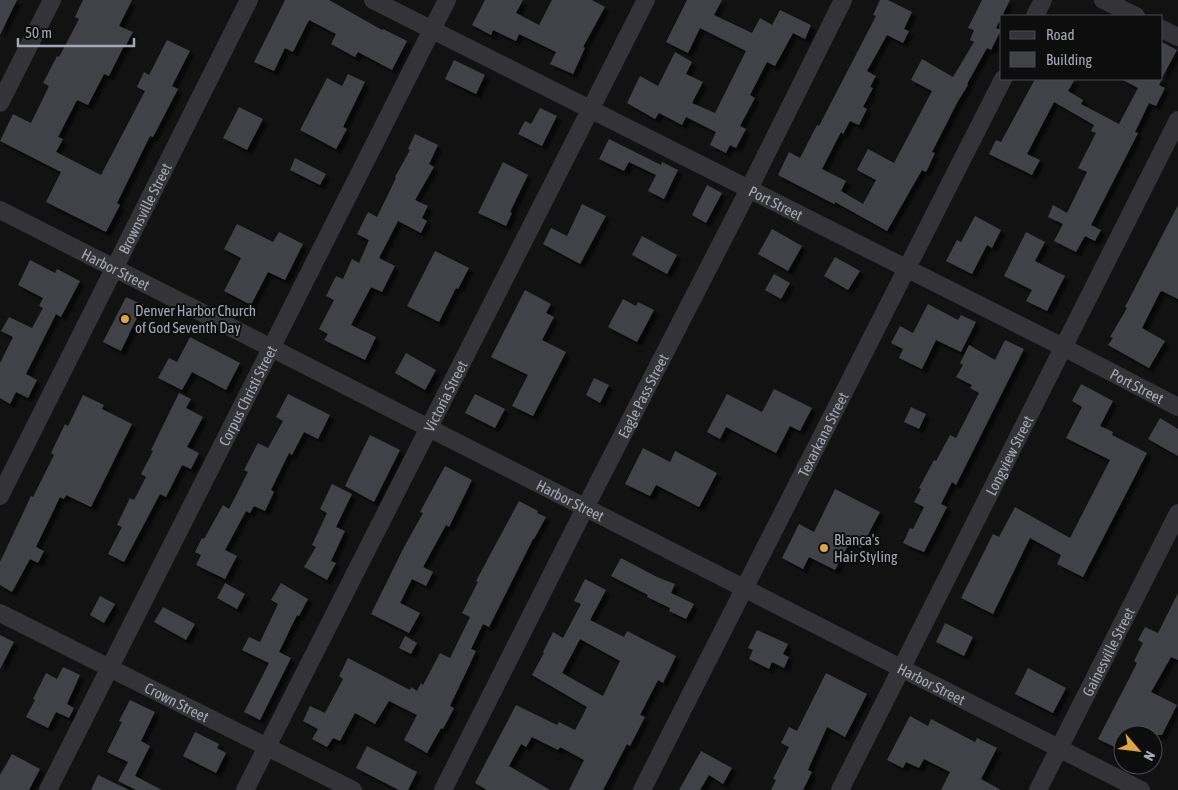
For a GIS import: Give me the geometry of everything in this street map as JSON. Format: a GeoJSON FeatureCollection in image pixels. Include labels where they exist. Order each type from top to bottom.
{"type":"FeatureCollection","features":[{"type":"Feature","properties":{"kind":"street"},"geometry":{"type":"LineString","coordinates":[[0,103],[52,0]]}},
{"type":"Feature","properties":{"kind":"street","name":"Brownsville Street"},"geometry":{"type":"LineString","coordinates":[[0,496],[249,0]]}},
{"type":"Feature","properties":{"kind":"street","name":"Port Street"},"geometry":{"type":"LineString","coordinates":[[373,0],[1063,347],[1178,407]]}},
{"type":"Feature","properties":{"kind":"street","name":"Corpus Christi Street"},"geometry":{"type":"LineString","coordinates":[[48,790],[273,348],[447,0]]}},
{"type":"Feature","properties":{"kind":"street","name":"Victoria Street"},"geometry":{"type":"LineString","coordinates":[[245,790],[646,0]]}},
{"type":"Feature","properties":{"kind":"street","name":"Eagle Pass Street"},"geometry":{"type":"LineString","coordinates":[[443,790],[749,189],[843,0]]}},
{"type":"Feature","properties":{"kind":"street"},"geometry":{"type":"LineString","coordinates":[[1036,15],[1043,0]]}},
{"type":"Feature","properties":{"kind":"street"},"geometry":{"type":"LineString","coordinates":[[1103,0],[1134,15]]}},
{"type":"Feature","properties":{"kind":"street"},"geometry":{"type":"LineString","coordinates":[[1163,30],[1178,37]]}},
{"type":"Feature","properties":{"kind":"street","name":"Texarkana Street"},"geometry":{"type":"LineString","coordinates":[[642,790],[1002,80]]}},
{"type":"Feature","properties":{"kind":"street","name":"Longview Street"},"geometry":{"type":"LineString","coordinates":[[840,790],[1178,120]]}},
{"type":"Feature","properties":{"kind":"street","name":"Harbor Street"},"geometry":{"type":"LineString","coordinates":[[0,210],[1141,790]]}},
{"type":"Feature","properties":{"kind":"street","name":"Gainesville Street"},"geometry":{"type":"LineString","coordinates":[[1038,790],[1178,513]]}},
{"type":"Feature","properties":{"kind":"street","name":"Crown Street"},"geometry":{"type":"LineString","coordinates":[[0,613],[353,790]]}},
{"type":"Feature","properties":{"kind":"building"},"geometry":{"type":"Polygon","coordinates":[[[0,0],[17,0],[0,35],[0,0]]]}},
{"type":"Feature","properties":{"kind":"building"},"geometry":{"type":"Polygon","coordinates":[[[83,0],[132,0],[119,26],[133,32],[125,47],[109,76],[104,74],[88,105],[77,100],[58,137],[63,139],[56,152],[101,175],[145,91],[137,87],[144,72],[149,75],[167,40],[190,51],[172,86],[178,89],[153,137],[150,136],[117,203],[120,205],[106,232],[46,202],[61,172],[0,141],[13,114],[31,123],[49,86],[43,83],[79,19],[75,17],[83,0]]]}},
{"type":"Feature","properties":{"kind":"building"},"geometry":{"type":"Polygon","coordinates":[[[285,0],[329,0],[382,30],[407,41],[392,70],[358,52],[355,57],[331,44],[336,34],[309,20],[293,52],[285,48],[274,71],[254,62],[285,0]]]}},
{"type":"Feature","properties":{"kind":"building"},"geometry":{"type":"Polygon","coordinates":[[[485,0],[523,0],[516,13],[539,25],[552,0],[592,0],[605,7],[583,47],[585,48],[573,74],[550,64],[556,52],[519,34],[516,41],[493,30],[491,35],[472,25],[485,0]]]}},
{"type":"Feature","properties":{"kind":"building"},"geometry":{"type":"Polygon","coordinates":[[[687,0],[722,0],[714,15],[752,33],[760,18],[772,25],[780,10],[811,25],[805,39],[793,33],[775,66],[767,62],[750,95],[755,98],[740,126],[746,129],[736,148],[730,145],[726,153],[710,145],[716,132],[686,117],[682,125],[659,113],[655,119],[627,103],[640,76],[658,86],[675,52],[692,62],[686,74],[703,82],[692,103],[715,113],[746,51],[700,28],[688,53],[666,42],[687,0]]]}},
{"type":"Feature","properties":{"kind":"building"},"geometry":{"type":"Polygon","coordinates":[[[880,0],[888,0],[912,12],[904,29],[909,31],[903,43],[887,35],[867,71],[876,76],[870,87],[873,88],[863,107],[867,109],[859,125],[850,121],[843,134],[841,132],[822,169],[846,181],[841,191],[863,204],[876,180],[857,170],[868,149],[894,163],[932,91],[911,80],[922,59],[953,77],[974,42],[970,40],[974,30],[968,28],[982,0],[1010,0],[1002,15],[1000,15],[996,28],[1000,30],[1000,32],[991,50],[987,48],[932,152],[935,153],[926,172],[922,170],[887,231],[835,202],[834,204],[778,175],[789,152],[800,158],[817,125],[819,126],[876,16],[873,15],[880,0]]]}},
{"type":"Feature","properties":{"kind":"building"},"geometry":{"type":"Polygon","coordinates":[[[1163,43],[1177,50],[1163,76],[1163,43]]]}},
{"type":"Feature","properties":{"kind":"building"},"geometry":{"type":"Polygon","coordinates":[[[454,60],[485,75],[476,94],[445,79],[454,60]]]}},
{"type":"Feature","properties":{"kind":"building"},"geometry":{"type":"Polygon","coordinates":[[[348,74],[365,82],[343,127],[347,129],[336,149],[300,130],[327,78],[342,86],[348,74]]]}},
{"type":"Feature","properties":{"kind":"building"},"geometry":{"type":"Polygon","coordinates":[[[1034,80],[1074,80],[1068,91],[1083,100],[1081,104],[1119,124],[1138,88],[1123,80],[1162,80],[1159,85],[1165,88],[1156,106],[1149,103],[1135,132],[1138,133],[1091,225],[1101,230],[1095,241],[1085,236],[1076,252],[1054,241],[1063,224],[1048,217],[1053,205],[1067,213],[1087,172],[1078,168],[1096,133],[1091,131],[1094,125],[1054,102],[1027,154],[1040,160],[1032,175],[989,154],[996,140],[1001,142],[1034,80]]]}},
{"type":"Feature","properties":{"kind":"building"},"geometry":{"type":"Polygon","coordinates":[[[239,107],[263,119],[247,150],[223,138],[239,107]]]}},
{"type":"Feature","properties":{"kind":"building"},"geometry":{"type":"Polygon","coordinates":[[[540,108],[557,116],[542,146],[518,134],[525,121],[531,124],[540,108]]]}},
{"type":"Feature","properties":{"kind":"building"},"geometry":{"type":"Polygon","coordinates":[[[415,134],[438,145],[429,164],[434,167],[415,200],[428,206],[422,218],[427,221],[421,233],[398,221],[379,258],[395,266],[382,292],[371,287],[351,325],[376,337],[365,360],[324,340],[328,334],[319,329],[334,300],[326,296],[336,276],[343,279],[352,259],[359,263],[369,240],[357,234],[368,212],[377,217],[395,177],[410,150],[408,149],[415,134]]]}},
{"type":"Feature","properties":{"kind":"building"},"geometry":{"type":"Polygon","coordinates":[[[609,139],[661,165],[662,162],[678,170],[664,199],[648,191],[656,175],[629,162],[624,171],[599,159],[609,139]]]}},
{"type":"Feature","properties":{"kind":"building"},"geometry":{"type":"Polygon","coordinates":[[[295,158],[326,174],[320,185],[290,170],[295,158]]]}},
{"type":"Feature","properties":{"kind":"building"},"geometry":{"type":"Polygon","coordinates":[[[503,162],[528,175],[510,212],[512,213],[506,226],[478,213],[503,162]]]}},
{"type":"Feature","properties":{"kind":"building"},"geometry":{"type":"Polygon","coordinates":[[[707,185],[722,193],[706,223],[692,215],[707,185]]]}},
{"type":"Feature","properties":{"kind":"building"},"geometry":{"type":"Polygon","coordinates":[[[582,204],[606,216],[580,264],[543,244],[551,228],[567,236],[582,204]]]}},
{"type":"Feature","properties":{"kind":"building"},"geometry":{"type":"Polygon","coordinates":[[[1178,205],[1178,299],[1162,291],[1160,292],[1142,328],[1165,341],[1149,368],[1108,345],[1113,338],[1110,337],[1127,308],[1125,307],[1178,205]]]}},
{"type":"Feature","properties":{"kind":"building"},"geometry":{"type":"Polygon","coordinates":[[[975,216],[1001,230],[992,248],[987,245],[972,274],[946,261],[957,240],[961,242],[975,216]]]}},
{"type":"Feature","properties":{"kind":"building"},"geometry":{"type":"Polygon","coordinates":[[[237,224],[273,242],[279,232],[303,244],[285,280],[268,272],[251,305],[224,291],[241,258],[224,249],[237,224]]]}},
{"type":"Feature","properties":{"kind":"building"},"geometry":{"type":"Polygon","coordinates":[[[772,229],[802,246],[788,271],[758,254],[772,229]]]}},
{"type":"Feature","properties":{"kind":"building"},"geometry":{"type":"Polygon","coordinates":[[[1026,232],[1045,242],[1035,261],[1065,276],[1047,311],[1026,301],[1032,290],[1004,276],[1026,232]]]}},
{"type":"Feature","properties":{"kind":"building"},"geometry":{"type":"Polygon","coordinates":[[[642,236],[677,255],[667,274],[632,255],[642,236]]]}},
{"type":"Feature","properties":{"kind":"building"},"geometry":{"type":"Polygon","coordinates":[[[435,251],[469,268],[458,289],[456,288],[439,322],[407,306],[435,251]]]}},
{"type":"Feature","properties":{"kind":"building"},"geometry":{"type":"Polygon","coordinates":[[[835,257],[860,271],[848,290],[824,276],[835,257]]]}},
{"type":"Feature","properties":{"kind":"building"},"geometry":{"type":"Polygon","coordinates":[[[30,260],[55,273],[57,269],[80,281],[61,317],[56,314],[26,374],[37,380],[28,398],[16,392],[10,404],[0,398],[0,363],[13,337],[1,331],[9,317],[32,328],[43,308],[39,306],[43,298],[18,285],[30,260]]]}},
{"type":"Feature","properties":{"kind":"building"},"geometry":{"type":"Polygon","coordinates":[[[774,274],[790,283],[781,299],[765,290],[774,274]]]}},
{"type":"Feature","properties":{"kind":"building"},"geometry":{"type":"Polygon","coordinates":[[[525,290],[551,304],[546,313],[554,317],[542,340],[566,352],[533,416],[512,406],[528,375],[491,357],[525,290]]]}},
{"type":"Feature","properties":{"kind":"building"},"geometry":{"type":"Polygon","coordinates":[[[126,297],[143,305],[121,351],[103,342],[126,297]]]}},
{"type":"Feature","properties":{"kind":"building"},"geometry":{"type":"Polygon","coordinates":[[[623,299],[636,306],[638,302],[654,310],[637,342],[608,327],[623,299]]]}},
{"type":"Feature","properties":{"kind":"building"},"geometry":{"type":"Polygon","coordinates":[[[928,304],[958,320],[961,315],[976,322],[961,352],[936,340],[922,369],[899,358],[903,349],[891,343],[900,326],[913,333],[928,304]]]}},
{"type":"Feature","properties":{"kind":"building"},"geometry":{"type":"Polygon","coordinates":[[[190,337],[240,363],[226,390],[192,372],[182,390],[158,378],[169,358],[177,362],[190,337]]]}},
{"type":"Feature","properties":{"kind":"building"},"geometry":{"type":"Polygon","coordinates":[[[1005,340],[1024,349],[956,485],[952,482],[941,504],[947,507],[924,552],[903,543],[910,528],[913,529],[924,507],[914,502],[921,489],[919,488],[950,435],[956,438],[979,393],[970,388],[972,385],[956,377],[963,365],[960,363],[969,345],[995,360],[1005,340]]]}},
{"type":"Feature","properties":{"kind":"building"},"geometry":{"type":"Polygon","coordinates":[[[406,353],[436,370],[425,390],[395,373],[406,353]]]}},
{"type":"Feature","properties":{"kind":"building"},"geometry":{"type":"Polygon","coordinates":[[[594,378],[609,385],[600,403],[586,395],[594,378]]]}},
{"type":"Feature","properties":{"kind":"building"},"geometry":{"type":"Polygon","coordinates":[[[1081,384],[1113,401],[1100,426],[1113,432],[1112,435],[1147,453],[1083,577],[1057,564],[1061,555],[1030,538],[993,614],[961,598],[993,534],[999,537],[1015,507],[1070,538],[1110,460],[1066,438],[1082,407],[1072,401],[1081,384]]]}},
{"type":"Feature","properties":{"kind":"building"},"geometry":{"type":"Polygon","coordinates":[[[774,389],[812,408],[800,431],[790,426],[776,453],[726,427],[720,439],[707,432],[727,394],[762,412],[774,389]]]}},
{"type":"Feature","properties":{"kind":"building"},"geometry":{"type":"Polygon","coordinates":[[[179,393],[191,399],[186,408],[203,417],[187,447],[199,453],[191,469],[182,465],[166,497],[160,494],[124,562],[108,554],[122,527],[117,525],[130,498],[134,500],[146,477],[141,474],[179,393]]]}},
{"type":"Feature","properties":{"kind":"building"},"geometry":{"type":"Polygon","coordinates":[[[288,394],[330,415],[318,439],[304,432],[292,455],[289,453],[271,490],[274,492],[265,511],[254,506],[250,513],[246,511],[225,550],[237,556],[225,579],[196,565],[201,555],[195,552],[223,505],[229,509],[248,472],[244,470],[258,443],[268,448],[283,421],[276,417],[288,394]]]}},
{"type":"Feature","properties":{"kind":"building"},"geometry":{"type":"Polygon","coordinates":[[[475,394],[505,409],[495,428],[465,413],[475,394]]]}},
{"type":"Feature","properties":{"kind":"building"},"geometry":{"type":"Polygon","coordinates":[[[83,395],[104,405],[102,409],[132,424],[91,507],[66,495],[64,499],[60,497],[36,547],[44,551],[38,563],[30,559],[12,592],[0,585],[0,562],[31,496],[33,497],[54,455],[51,453],[65,424],[68,426],[83,395]]]}},
{"type":"Feature","properties":{"kind":"building"},"geometry":{"type":"Polygon","coordinates":[[[911,407],[926,414],[919,429],[904,422],[911,407]]]}},
{"type":"Feature","properties":{"kind":"building"},"geometry":{"type":"Polygon","coordinates":[[[1160,418],[1178,429],[1178,456],[1148,439],[1160,418]]]}},
{"type":"Feature","properties":{"kind":"building"},"geometry":{"type":"Polygon","coordinates":[[[370,435],[400,450],[374,502],[345,486],[370,435]]]}},
{"type":"Feature","properties":{"kind":"building"},"geometry":{"type":"Polygon","coordinates":[[[643,448],[670,462],[675,451],[717,473],[699,507],[656,485],[650,496],[625,484],[643,448]]]}},
{"type":"Feature","properties":{"kind":"building"},"geometry":{"type":"Polygon","coordinates":[[[445,466],[472,480],[449,527],[446,525],[423,567],[433,572],[426,586],[412,579],[400,603],[420,613],[409,633],[371,614],[423,513],[420,512],[445,466]]]}},
{"type":"Feature","properties":{"kind":"building"},"geometry":{"type":"Polygon","coordinates":[[[332,484],[352,494],[336,527],[345,531],[331,561],[336,563],[327,580],[304,567],[316,547],[312,545],[327,513],[320,509],[332,484]]]}},
{"type":"Feature","properties":{"kind":"building"},"geometry":{"type":"Polygon","coordinates":[[[835,489],[880,512],[861,548],[850,542],[835,570],[809,557],[803,569],[782,558],[799,524],[814,532],[835,489]]]}},
{"type":"Feature","properties":{"kind":"building"},"geometry":{"type":"Polygon","coordinates":[[[519,501],[546,517],[489,627],[483,624],[471,649],[476,651],[450,706],[454,708],[427,753],[404,740],[417,715],[389,701],[375,724],[355,713],[340,741],[333,738],[327,747],[312,739],[318,729],[303,721],[310,706],[325,713],[343,679],[339,676],[348,658],[410,690],[411,687],[417,691],[421,683],[423,685],[440,653],[450,658],[470,617],[462,613],[478,582],[476,581],[519,501]]]}},
{"type":"Feature","properties":{"kind":"building"},"geometry":{"type":"Polygon","coordinates":[[[621,558],[657,577],[675,584],[671,593],[694,604],[686,619],[669,611],[670,608],[647,597],[648,595],[611,576],[621,558]]]}},
{"type":"Feature","properties":{"kind":"building"},"geometry":{"type":"Polygon","coordinates":[[[585,579],[606,590],[590,620],[624,637],[627,631],[676,656],[663,683],[658,680],[640,715],[645,717],[630,746],[627,744],[603,790],[569,790],[584,760],[560,747],[558,750],[532,737],[526,747],[521,744],[509,766],[550,790],[487,790],[475,783],[516,705],[557,725],[559,722],[575,730],[587,707],[532,675],[553,632],[563,638],[581,604],[574,601],[585,579]],[[580,639],[562,673],[603,696],[620,661],[580,639]]]}},
{"type":"Feature","properties":{"kind":"building"},"geometry":{"type":"Polygon","coordinates":[[[225,583],[245,594],[237,609],[217,598],[225,583]]]}},
{"type":"Feature","properties":{"kind":"building"},"geometry":{"type":"Polygon","coordinates":[[[281,583],[308,599],[299,616],[297,615],[279,652],[291,658],[260,720],[244,712],[269,663],[242,650],[249,637],[260,642],[278,604],[271,600],[281,583]]]}},
{"type":"Feature","properties":{"kind":"building"},"geometry":{"type":"Polygon","coordinates":[[[1178,593],[1178,660],[1171,657],[1151,692],[1177,705],[1163,733],[1163,725],[1113,725],[1113,746],[1098,739],[1137,663],[1134,661],[1143,643],[1138,640],[1145,627],[1158,633],[1178,593]]]}},
{"type":"Feature","properties":{"kind":"building"},"geometry":{"type":"Polygon","coordinates":[[[100,596],[115,604],[104,623],[90,615],[100,596]]]}},
{"type":"Feature","properties":{"kind":"building"},"geometry":{"type":"Polygon","coordinates":[[[163,607],[195,624],[186,640],[154,622],[163,607]]]}},
{"type":"Feature","properties":{"kind":"building"},"geometry":{"type":"Polygon","coordinates":[[[945,623],[973,637],[964,656],[936,642],[945,623]]]}},
{"type":"Feature","properties":{"kind":"building"},"geometry":{"type":"Polygon","coordinates":[[[757,630],[788,644],[783,654],[789,657],[784,668],[772,662],[769,669],[749,659],[753,650],[748,648],[757,630]]]}},
{"type":"Feature","properties":{"kind":"building"},"geometry":{"type":"Polygon","coordinates":[[[0,635],[14,642],[0,669],[0,635]]]}},
{"type":"Feature","properties":{"kind":"building"},"geometry":{"type":"Polygon","coordinates":[[[405,636],[417,643],[411,654],[399,648],[405,636]]]}},
{"type":"Feature","properties":{"kind":"building"},"geometry":{"type":"Polygon","coordinates":[[[63,667],[80,675],[67,704],[74,708],[69,718],[56,712],[48,728],[26,717],[46,673],[57,679],[63,667]]]}},
{"type":"Feature","properties":{"kind":"building"},"geometry":{"type":"Polygon","coordinates":[[[1028,668],[1066,688],[1053,713],[1015,694],[1028,668]]]}},
{"type":"Feature","properties":{"kind":"building"},"geometry":{"type":"Polygon","coordinates":[[[826,673],[867,694],[845,737],[827,727],[808,770],[812,772],[803,790],[771,790],[776,780],[773,779],[789,747],[781,743],[789,727],[797,731],[826,673]]]}},
{"type":"Feature","properties":{"kind":"building"},"geometry":{"type":"Polygon","coordinates":[[[130,700],[155,712],[141,741],[150,746],[135,776],[162,790],[136,790],[118,781],[128,762],[107,752],[122,722],[119,721],[130,700]]]}},
{"type":"Feature","properties":{"kind":"building"},"geometry":{"type":"Polygon","coordinates":[[[910,716],[928,726],[931,719],[975,742],[977,738],[997,748],[981,779],[1001,790],[941,790],[950,772],[924,759],[919,768],[906,762],[903,768],[887,760],[910,716]]]}},
{"type":"Feature","properties":{"kind":"building"},"geometry":{"type":"Polygon","coordinates":[[[195,732],[219,744],[217,748],[226,753],[216,773],[183,756],[195,732]]]}},
{"type":"Feature","properties":{"kind":"building"},"geometry":{"type":"Polygon","coordinates":[[[367,746],[417,772],[408,790],[399,790],[356,768],[367,746]]]}},
{"type":"Feature","properties":{"kind":"building"},"geometry":{"type":"Polygon","coordinates":[[[701,751],[732,768],[723,784],[709,775],[700,790],[679,790],[701,751]]]}},
{"type":"Feature","properties":{"kind":"building"},"geometry":{"type":"Polygon","coordinates":[[[12,754],[40,769],[29,790],[0,790],[0,775],[12,754]]]}},
{"type":"Feature","properties":{"kind":"building"},"geometry":{"type":"Polygon","coordinates":[[[98,775],[129,790],[91,790],[98,775]]]}},
{"type":"Feature","properties":{"kind":"place","name":"Denver Harbor Church of God Seventh Day"},"geometry":{"type":"Point","coordinates":[125,319]}},
{"type":"Feature","properties":{"kind":"place","name":"Blanca's Hair Styling"},"geometry":{"type":"Point","coordinates":[824,548]}}]}
